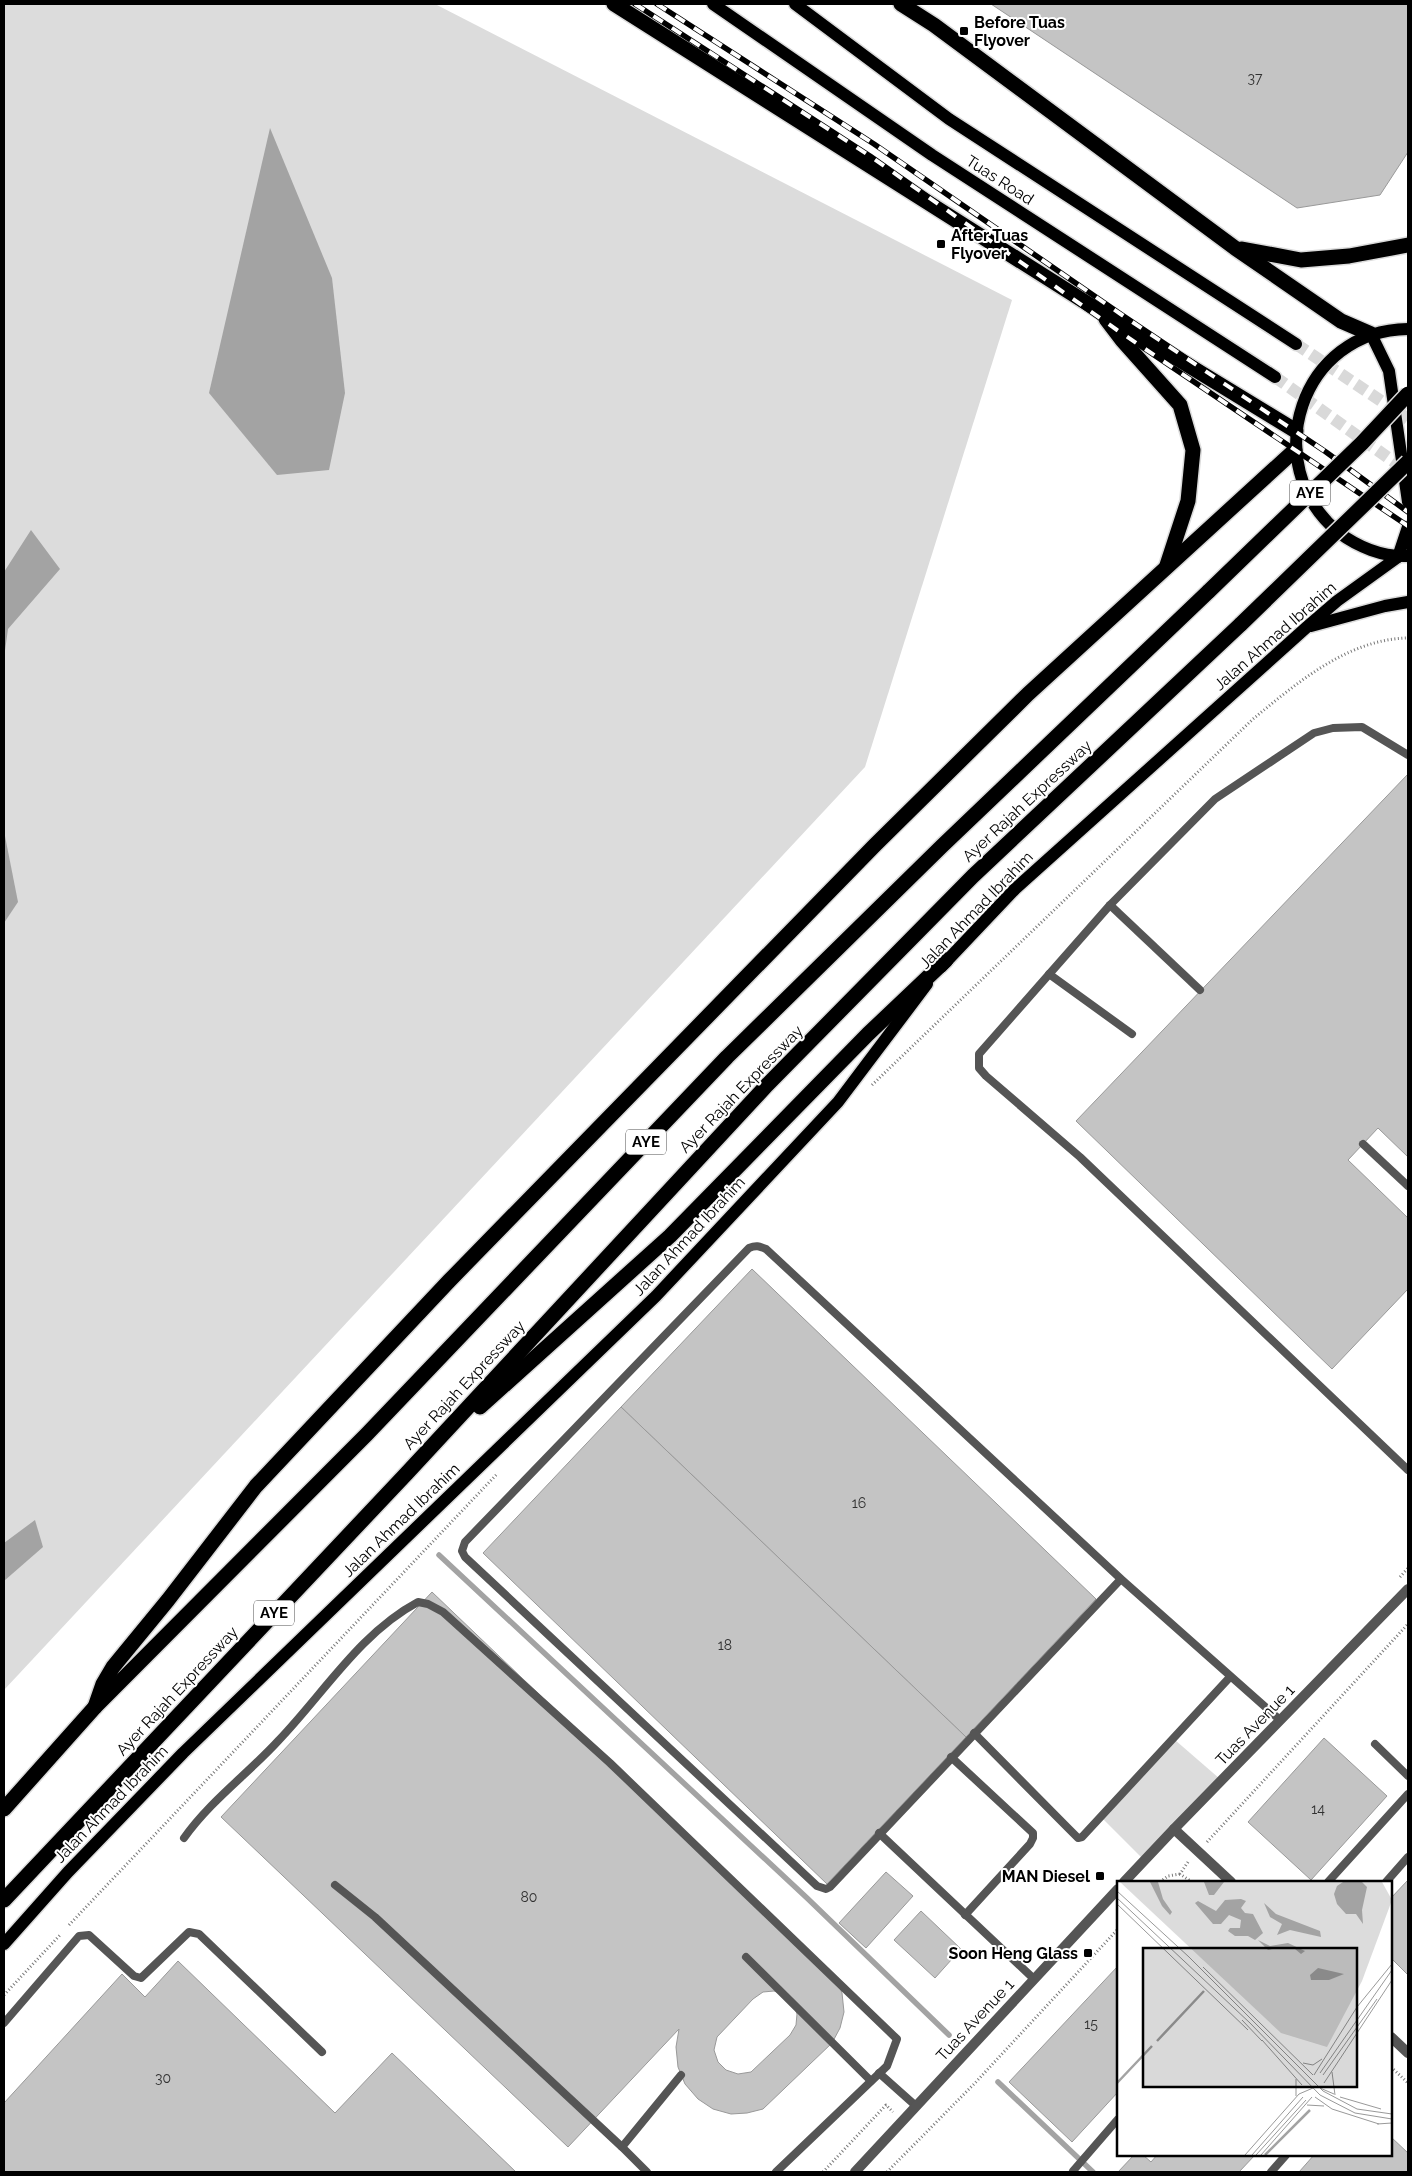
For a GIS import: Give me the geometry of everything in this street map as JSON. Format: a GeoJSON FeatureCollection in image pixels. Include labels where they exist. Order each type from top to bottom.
{"type":"FeatureCollection","features":[{"type":"Feature","properties":{"kind":"highway"},"geometry":{"type":"LineString","coordinates":[[614,4],[1101,312],[1296,431]]}},
{"type":"Feature","properties":{"kind":"highway"},"geometry":{"type":"LineString","coordinates":[[901,4],[934,25],[1235,248],[1341,321],[1371,334]]}},
{"type":"Feature","properties":{"kind":"highway"},"geometry":{"type":"LineString","coordinates":[[1235,248],[1301,260],[1349,256],[1408,245]]}},
{"type":"Feature","properties":{"kind":"highway"},"geometry":{"type":"LineString","coordinates":[[1101,312],[1122,340],[1180,405],[1193,450],[1188,501],[1166,566]]}},
{"type":"Feature","properties":{"kind":"highway","name":"Ayer Rajah Expressway"},"geometry":{"type":"LineString","coordinates":[[4,1809],[95,1707],[367,1434],[727,1057],[935,853],[1362,443],[1408,394]]}},
{"type":"Feature","properties":{"kind":"highway"},"geometry":{"type":"LineString","coordinates":[[95,1707],[103,1684],[113,1667],[262,1479],[449,1281],[875,845],[1035,687],[1295,450]]}},
{"type":"Feature","properties":{"kind":"highway","name":"Ayer Rajah Expressway"},"geometry":{"type":"LineString","coordinates":[[4,1900],[407,1473],[774,1078],[972,876],[1241,624],[1408,462]]}},
{"type":"Feature","properties":{"kind":"highway"},"geometry":{"type":"LineString","coordinates":[[407,1473],[670,1236],[868,1034],[946,960]]}},
{"type":"Feature","properties":{"kind":"main road","name":"Tuas Road"},"geometry":{"type":"LineString","coordinates":[[713,4],[932,155],[1275,377]]}},
{"type":"Feature","properties":{"kind":"main road","name":"Tuas Road"},"geometry":{"type":"LineString","coordinates":[[795,4],[949,119],[1296,344]]}},
{"type":"Feature","properties":{"kind":"main road"},"geometry":{"type":"LineString","coordinates":[[1408,329],[1371,334],[1342,349],[1319,372],[1304,400],[1296,431],[1295,450],[1300,476],[1311,501],[1327,522],[1348,540],[1372,551],[1403,556],[1408,527]]}},
{"type":"Feature","properties":{"kind":"main road"},"geometry":{"type":"LineString","coordinates":[[1371,334],[1389,371],[1408,502]]}},
{"type":"Feature","properties":{"kind":"main road","name":"Jalan Ahmad Ibrahim"},"geometry":{"type":"LineString","coordinates":[[4,1944],[68,1872],[183,1753],[656,1296],[838,1102],[946,960],[1015,889],[1337,601],[1403,556]]}},
{"type":"Feature","properties":{"kind":"main road"},"geometry":{"type":"LineString","coordinates":[[1308,626],[1408,602]]}},
{"type":"Feature","properties":{"kind":"street","name":"Tuas Avenue 1"},"geometry":{"type":"LineString","coordinates":[[1125,1881],[1408,1590]]}},
{"type":"Feature","properties":{"kind":"street"},"geometry":{"type":"LineString","coordinates":[[1174,1829],[1230,1881]]}},
{"type":"Feature","properties":{"kind":"street","name":"Tuas Avenue 1"},"geometry":{"type":"LineString","coordinates":[[856,2172],[1117,1890]]}},
{"type":"Feature","properties":{"kind":"street"},"geometry":{"type":"LineString","coordinates":[[1392,2038],[1408,2053]]}},
{"type":"Feature","properties":{"kind":"lane"},"geometry":{"type":"LineString","coordinates":[[1407,1466],[1080,1157],[986,1076],[979,1068],[979,1054],[1110,905],[1215,799],[1314,733],[1334,728],[1362,727],[1408,755]]}},
{"type":"Feature","properties":{"kind":"lane"},"geometry":{"type":"LineString","coordinates":[[1110,905],[1200,990]]}},
{"type":"Feature","properties":{"kind":"lane"},"geometry":{"type":"LineString","coordinates":[[1049,974],[1132,1034]]}},
{"type":"Feature","properties":{"kind":"lane"},"geometry":{"type":"LineString","coordinates":[[1363,1144],[1408,1186]]}},
{"type":"Feature","properties":{"kind":"lane"},"geometry":{"type":"LineString","coordinates":[[1121,1580],[879,1833],[830,1887],[826,1888],[816,1886],[465,1557],[462,1551],[464,1542],[749,1248],[755,1246],[766,1249],[1121,1580],[1280,1720]]}},
{"type":"Feature","properties":{"kind":"lane"},"geometry":{"type":"LineString","coordinates":[[184,1838],[199,1816],[278,1741],[367,1639],[398,1612],[418,1602],[428,1604],[443,1612],[610,1763],[897,2039],[887,2066],[776,2172]]}},
{"type":"Feature","properties":{"kind":"lane"},"geometry":{"type":"LineString","coordinates":[[974,1733],[1078,1838],[1082,1838],[1230,1677]]}},
{"type":"Feature","properties":{"kind":"lane"},"geometry":{"type":"LineString","coordinates":[[1375,1744],[1408,1776]]}},
{"type":"Feature","properties":{"kind":"lane"},"geometry":{"type":"LineString","coordinates":[[952,1757],[1033,1833],[1030,1844],[965,1915]]}},
{"type":"Feature","properties":{"kind":"lane"},"geometry":{"type":"LineString","coordinates":[[1329,1881],[1408,1794]]}},
{"type":"Feature","properties":{"kind":"lane"},"geometry":{"type":"LineString","coordinates":[[879,1833],[1034,1979]]}},
{"type":"Feature","properties":{"kind":"lane"},"geometry":{"type":"LineString","coordinates":[[1387,1881],[1408,1857]]}},
{"type":"Feature","properties":{"kind":"lane"},"geometry":{"type":"LineString","coordinates":[[335,1885],[375,1917],[622,2146],[647,2172]]}},
{"type":"Feature","properties":{"kind":"lane"},"geometry":{"type":"LineString","coordinates":[[4,2023],[79,1936],[89,1935],[134,1976],[141,1978],[189,1932],[193,1932],[199,1934],[322,2052]]}},
{"type":"Feature","properties":{"kind":"lane"},"geometry":{"type":"LineString","coordinates":[[746,1957],[871,2081]]}},
{"type":"Feature","properties":{"kind":"lane"},"geometry":{"type":"LineString","coordinates":[[879,2073],[916,2106]]}},
{"type":"Feature","properties":{"kind":"lane"},"geometry":{"type":"LineString","coordinates":[[622,2146],[681,2075]]}},
{"type":"Feature","properties":{"kind":"lane"},"geometry":{"type":"LineString","coordinates":[[1073,2171],[1117,2120]]}},
{"type":"Feature","properties":{"kind":"lane"},"geometry":{"type":"LineString","coordinates":[[1270,2172],[1285,2156]]}},
{"type":"Feature","properties":{"kind":"path"},"geometry":{"type":"LineString","coordinates":[[1206,1844],[1408,1624]]}},
{"type":"Feature","properties":{"kind":"path"},"geometry":{"type":"LineString","coordinates":[[1180,1874],[1196,1850]]}},
{"type":"Feature","properties":{"kind":"path"},"geometry":{"type":"LineString","coordinates":[[1161,1881],[1168,1876],[1180,1874],[1190,1881]]}},
{"type":"Feature","properties":{"kind":"path"},"geometry":{"type":"LineString","coordinates":[[887,2172],[975,2083],[1117,1930]]}},
{"type":"Feature","properties":{"kind":"path"},"geometry":{"type":"LineString","coordinates":[[1392,2068],[1408,2083]]}},
{"type":"Feature","properties":{"kind":"path"},"geometry":{"type":"LineString","coordinates":[[823,2172],[886,2105],[894,2112]]}},
{"type":"Feature","properties":{"kind":"shaded area"},"geometry":{"type":"Polygon","coordinates":[[[4,4],[435,4],[1012,300],[865,767],[4,1690],[4,4]]]}},
{"type":"Feature","properties":{"kind":"shaded area"},"geometry":{"type":"Polygon","coordinates":[[[270,128],[332,278],[345,393],[329,470],[277,475],[209,393],[270,128]]]}},
{"type":"Feature","properties":{"kind":"shaded area"},"geometry":{"type":"Polygon","coordinates":[[[31,530],[60,569],[8,629],[4,658],[4,572],[31,530]]]}},
{"type":"Feature","properties":{"kind":"shaded area"},"geometry":{"type":"Polygon","coordinates":[[[4,831],[18,902],[4,923],[4,831]]]}},
{"type":"Feature","properties":{"kind":"shaded area"},"geometry":{"type":"Polygon","coordinates":[[[35,1520],[43,1547],[4,1581],[4,1543],[35,1520]]]}},
{"type":"Feature","properties":{"kind":"shaded area"},"geometry":{"type":"Polygon","coordinates":[[[1175,1740],[1220,1779],[1143,1859],[1103,1819],[1175,1740]]]}},
{"type":"Feature","properties":{"kind":"building"},"geometry":{"type":"Polygon","coordinates":[[[991,4],[1408,4],[1408,152],[1380,195],[1297,208],[991,4]]]}},
{"type":"Feature","properties":{"kind":"building"},"geometry":{"type":"Polygon","coordinates":[[[1408,774],[1408,1157],[1378,1128],[1348,1160],[1408,1218],[1408,1289],[1332,1369],[1076,1121],[1408,774]]]}},
{"type":"Feature","properties":{"kind":"building"},"geometry":{"type":"Polygon","coordinates":[[[752,1269],[1096,1599],[966,1737],[621,1407],[752,1269]]]}},
{"type":"Feature","properties":{"kind":"building"},"geometry":{"type":"Polygon","coordinates":[[[621,1407],[966,1737],[827,1884],[483,1553],[621,1407]]]}},
{"type":"Feature","properties":{"kind":"building"},"geometry":{"type":"Polygon","coordinates":[[[432,1592],[836,1978],[842,1993],[844,2012],[840,2028],[832,2043],[763,2109],[731,2114],[713,2109],[698,2099],[685,2084],[678,2067],[676,2047],[679,2029],[568,2147],[221,1817],[432,1592]],[[774,1991],[763,1992],[753,1999],[717,2037],[714,2050],[718,2062],[726,2070],[738,2074],[751,2072],[790,2035],[796,2025],[797,2014],[793,2003],[785,1995],[774,1991]]]}},
{"type":"Feature","properties":{"kind":"building"},"geometry":{"type":"Polygon","coordinates":[[[1324,1738],[1387,1796],[1311,1880],[1248,1822],[1324,1738]]]}},
{"type":"Feature","properties":{"kind":"building"},"geometry":{"type":"Polygon","coordinates":[[[886,1872],[913,1896],[866,1948],[839,1923],[886,1872]]]}},
{"type":"Feature","properties":{"kind":"building"},"geometry":{"type":"Polygon","coordinates":[[[1408,1880],[1408,1975],[1392,1959],[1392,1897],[1408,1880]]]}},
{"type":"Feature","properties":{"kind":"building"},"geometry":{"type":"Polygon","coordinates":[[[921,1911],[961,1949],[935,1978],[894,1940],[921,1911]]]}},
{"type":"Feature","properties":{"kind":"building"},"geometry":{"type":"Polygon","coordinates":[[[178,1961],[335,2113],[392,2053],[516,2172],[4,2172],[4,2103],[122,1974],[145,1997],[178,1961]]]}},
{"type":"Feature","properties":{"kind":"building"},"geometry":{"type":"Polygon","coordinates":[[[1117,1967],[1117,2093],[1072,2142],[1009,2082],[1117,1967]]]}},
{"type":"Feature","properties":{"kind":"building"},"geometry":{"type":"Polygon","coordinates":[[[1392,2138],[1408,2153],[1408,2172],[1299,2172],[1313,2156],[1392,2156],[1392,2138]]]}},
{"type":"Feature","properties":{"kind":"building"},"geometry":{"type":"Polygon","coordinates":[[[1133,2156],[1144,2156],[1151,2162],[1156,2156],[1254,2156],[1239,2172],[1118,2172],[1133,2156]]]}},
{"type":"Feature","properties":{"kind":"waterway"},"geometry":{"type":"LineString","coordinates":[[439,1555],[807,1898],[949,2035]]}},
{"type":"Feature","properties":{"kind":"waterway"},"geometry":{"type":"LineString","coordinates":[[998,2082],[1093,2172]]}},
{"type":"Feature","properties":{"kind":"tunnel"},"geometry":{"type":"LineString","coordinates":[[1296,344],[1408,419]]}},
{"type":"Feature","properties":{"kind":"tunnel"},"geometry":{"type":"LineString","coordinates":[[1275,377],[1408,472]]}},
{"type":"Feature","properties":{"kind":"railway"},"geometry":{"type":"LineString","coordinates":[[635,4],[870,156],[1117,330],[1408,526]]}},
{"type":"Feature","properties":{"kind":"railway"},"geometry":{"type":"LineString","coordinates":[[657,4],[874,144],[1122,315],[1326,452],[1408,512]]}},
{"type":"Feature","properties":{"kind":"place","name":"Before Tuas Flyover"},"geometry":{"type":"Point","coordinates":[964,31]}},
{"type":"Feature","properties":{"kind":"place","name":"After Tuas Flyover"},"geometry":{"type":"Point","coordinates":[941,244]}},
{"type":"Feature","properties":{"kind":"place","name":"MAN Diesel"},"geometry":{"type":"Point","coordinates":[1100,1876]}},
{"type":"Feature","properties":{"kind":"place","name":"Soon Heng Glass"},"geometry":{"type":"Point","coordinates":[1088,1953]}}]}
